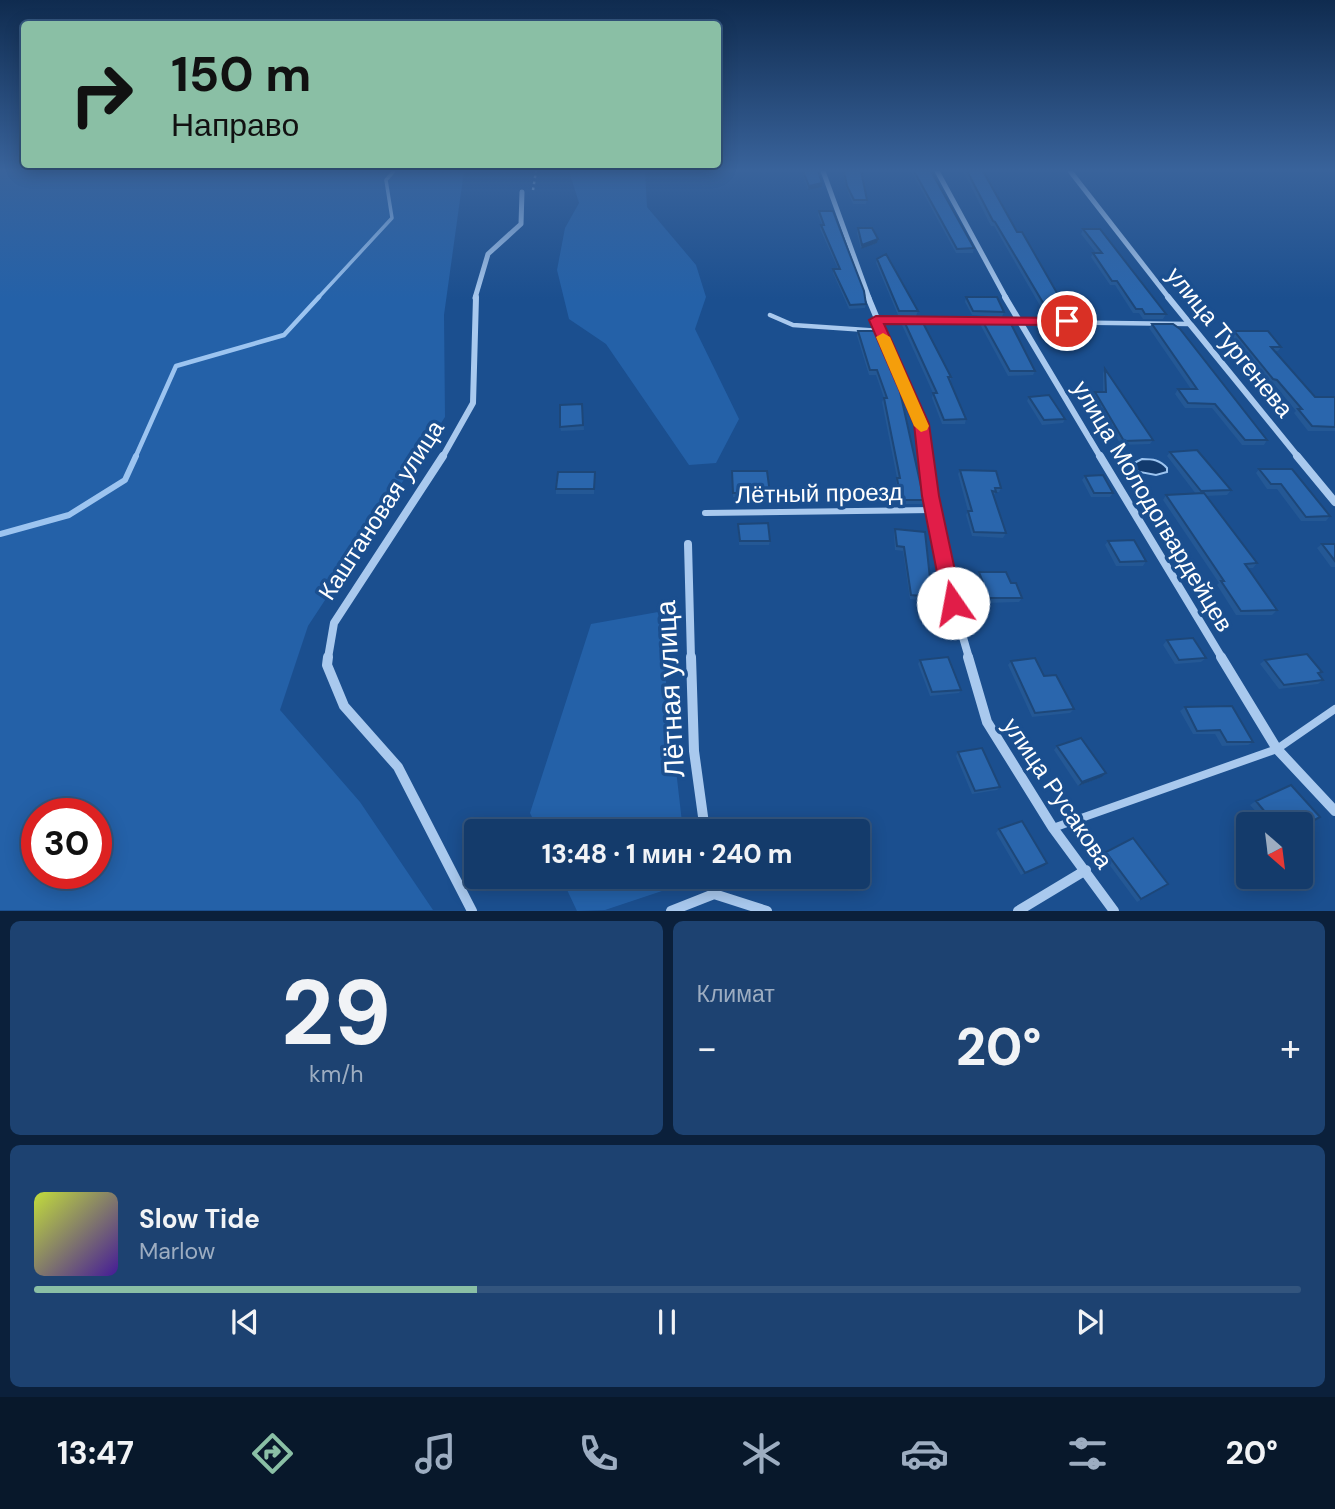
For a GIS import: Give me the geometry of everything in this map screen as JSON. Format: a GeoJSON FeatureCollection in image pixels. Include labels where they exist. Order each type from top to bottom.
{"type":"FeatureCollection","features":[{"type":"Feature","properties":{"kind":"street","name":"Каштановая улица"},"geometry":{"type":"LineString","coordinates":[[472,911],[398,767],[344,706],[327,665],[334,623],[437,467],[473,403],[474,302],[488,254],[521,223],[521,214]]}},
{"type":"Feature","properties":{"kind":"street","name":"улица Русакова"},"geometry":{"type":"LineString","coordinates":[[839,214],[876,320],[921,424],[933,510],[953,603],[986,722],[1054,828],[1114,911]]}},
{"type":"Feature","properties":{"kind":"street","name":"улица Молодогвардейцев"},"geometry":{"type":"LineString","coordinates":[[960,214],[1018,320],[1278,749],[1335,811]]}},
{"type":"Feature","properties":{"kind":"street","name":"улица Тургенева"},"geometry":{"type":"LineString","coordinates":[[1103,214],[1189,324],[1335,502]]}},
{"type":"Feature","properties":{"kind":"street","name":"Лётная улица"},"geometry":{"type":"LineString","coordinates":[[688,544],[694,751],[703,819]]}},
{"type":"Feature","properties":{"kind":"street"},"geometry":{"type":"LineString","coordinates":[[1018,911],[1086,870]]}},
{"type":"Feature","properties":{"kind":"street"},"geometry":{"type":"LineString","coordinates":[[713,889],[714,894]]}},
{"type":"Feature","properties":{"kind":"street"},"geometry":{"type":"LineString","coordinates":[[671,911],[714,894],[767,911]]}},
{"type":"Feature","properties":{"kind":"lane"},"geometry":{"type":"LineString","coordinates":[[770,315],[793,325],[881,331]]}},
{"type":"Feature","properties":{"kind":"lane"},"geometry":{"type":"LineString","coordinates":[[876,320],[1189,324]]}},
{"type":"Feature","properties":{"kind":"lane","name":"Лётный проезд"},"geometry":{"type":"LineString","coordinates":[[705,513],[933,510]]}},
{"type":"Feature","properties":{"kind":"lane"},"geometry":{"type":"LineString","coordinates":[[1054,828],[1278,749],[1335,709]]}},
{"type":"Feature","properties":{"kind":"shaded area"},"geometry":{"type":"Polygon","coordinates":[[[0,214],[458,214],[444,315],[445,417],[308,626],[280,710],[360,802],[433,910],[0,910],[0,214]]]}},
{"type":"Feature","properties":{"kind":"shaded area"},"geometry":{"type":"Polygon","coordinates":[[[573,214],[653,214],[696,265],[706,297],[695,329],[739,419],[716,463],[689,465],[606,344],[569,319],[557,270],[565,228],[573,214]]]}},
{"type":"Feature","properties":{"kind":"shaded area"},"geometry":{"type":"Polygon","coordinates":[[[1142,459],[1159,462],[1167,468],[1167,472],[1156,475],[1129,470],[1128,466],[1142,459]]]}},
{"type":"Feature","properties":{"kind":"shaded area"},"geometry":{"type":"Polygon","coordinates":[[[658,612],[682,819],[533,819],[530,813],[591,624],[658,612]]]}},
{"type":"Feature","properties":{"kind":"shaded area"},"geometry":{"type":"Polygon","coordinates":[[[567,889],[668,889],[605,910],[577,911],[567,889]]]}},
{"type":"Feature","properties":{"kind":"building"},"geometry":{"type":"Polygon","coordinates":[[[820,214],[834,214],[864,291],[866,304],[850,305],[833,269],[840,269],[821,225],[824,225],[820,214]]]}},
{"type":"Feature","properties":{"kind":"building"},"geometry":{"type":"Polygon","coordinates":[[[937,214],[955,214],[974,248],[957,249],[937,214]]]}},
{"type":"Feature","properties":{"kind":"building"},"geometry":{"type":"Polygon","coordinates":[[[989,214],[1007,214],[1017,232],[1022,232],[1065,307],[1045,306],[989,214]]]}},
{"type":"Feature","properties":{"kind":"building"},"geometry":{"type":"Polygon","coordinates":[[[858,228],[872,228],[878,239],[862,245],[858,228]]]}},
{"type":"Feature","properties":{"kind":"building"},"geometry":{"type":"Polygon","coordinates":[[[1083,229],[1100,229],[1166,314],[1145,314],[1142,309],[1136,309],[1093,253],[1102,253],[1083,229]]]}},
{"type":"Feature","properties":{"kind":"building"},"geometry":{"type":"Polygon","coordinates":[[[886,254],[918,311],[899,311],[877,259],[886,254]]]}},
{"type":"Feature","properties":{"kind":"building"},"geometry":{"type":"Polygon","coordinates":[[[966,297],[997,297],[1004,312],[973,311],[966,297]]]}},
{"type":"Feature","properties":{"kind":"building"},"geometry":{"type":"Polygon","coordinates":[[[904,321],[922,321],[951,377],[948,377],[966,419],[944,420],[933,393],[937,393],[904,321]]]}},
{"type":"Feature","properties":{"kind":"building"},"geometry":{"type":"Polygon","coordinates":[[[983,322],[1010,322],[1035,371],[1010,371],[983,322]]]}},
{"type":"Feature","properties":{"kind":"building"},"geometry":{"type":"Polygon","coordinates":[[[1152,324],[1173,324],[1180,329],[1267,440],[1245,440],[1215,404],[1188,403],[1178,389],[1197,389],[1152,324]]]}},
{"type":"Feature","properties":{"kind":"building"},"geometry":{"type":"Polygon","coordinates":[[[858,331],[879,331],[881,336],[897,378],[924,500],[901,500],[897,478],[900,478],[884,398],[887,398],[877,370],[870,370],[858,331]]]}},
{"type":"Feature","properties":{"kind":"building"},"geometry":{"type":"Polygon","coordinates":[[[1234,331],[1268,331],[1281,347],[1271,347],[1315,397],[1335,397],[1335,427],[1312,426],[1298,409],[1302,409],[1277,380],[1273,379],[1234,331]]]}},
{"type":"Feature","properties":{"kind":"building"},"geometry":{"type":"Polygon","coordinates":[[[1105,369],[1153,440],[1124,441],[1095,392],[1106,392],[1105,369]]]}},
{"type":"Feature","properties":{"kind":"building"},"geometry":{"type":"Polygon","coordinates":[[[1049,395],[1065,419],[1044,420],[1029,397],[1049,395]]]}},
{"type":"Feature","properties":{"kind":"building"},"geometry":{"type":"Polygon","coordinates":[[[582,404],[583,425],[560,427],[560,405],[582,404]]]}},
{"type":"Feature","properties":{"kind":"building"},"geometry":{"type":"Polygon","coordinates":[[[1197,450],[1231,490],[1201,491],[1170,452],[1197,450]]]}},
{"type":"Feature","properties":{"kind":"building"},"geometry":{"type":"Polygon","coordinates":[[[1259,469],[1292,469],[1330,516],[1306,517],[1281,484],[1271,484],[1259,469]]]}},
{"type":"Feature","properties":{"kind":"building"},"geometry":{"type":"Polygon","coordinates":[[[960,470],[996,471],[1001,488],[995,488],[996,492],[992,491],[1006,533],[974,532],[968,511],[972,511],[960,470]]]}},
{"type":"Feature","properties":{"kind":"building"},"geometry":{"type":"Polygon","coordinates":[[[732,471],[767,471],[770,493],[733,493],[732,471]]]}},
{"type":"Feature","properties":{"kind":"building"},"geometry":{"type":"Polygon","coordinates":[[[558,472],[595,472],[594,489],[556,489],[558,472]]]}},
{"type":"Feature","properties":{"kind":"building"},"geometry":{"type":"Polygon","coordinates":[[[1103,475],[1113,493],[1094,493],[1085,476],[1103,475]]]}},
{"type":"Feature","properties":{"kind":"building"},"geometry":{"type":"Polygon","coordinates":[[[1204,493],[1257,563],[1245,564],[1277,610],[1241,611],[1166,495],[1204,493]]]}},
{"type":"Feature","properties":{"kind":"building"},"geometry":{"type":"Polygon","coordinates":[[[768,523],[770,541],[740,541],[738,524],[768,523]]]}},
{"type":"Feature","properties":{"kind":"building"},"geometry":{"type":"Polygon","coordinates":[[[895,529],[925,532],[932,597],[911,595],[904,547],[897,546],[895,529]]]}},
{"type":"Feature","properties":{"kind":"building"},"geometry":{"type":"Polygon","coordinates":[[[1134,540],[1146,561],[1120,562],[1108,541],[1134,540]]]}},
{"type":"Feature","properties":{"kind":"building"},"geometry":{"type":"Polygon","coordinates":[[[1322,544],[1335,544],[1335,561],[1322,544]]]}},
{"type":"Feature","properties":{"kind":"building"},"geometry":{"type":"Polygon","coordinates":[[[979,572],[1006,572],[1011,583],[1016,583],[1022,598],[989,598],[979,572]]]}},
{"type":"Feature","properties":{"kind":"building"},"geometry":{"type":"Polygon","coordinates":[[[1193,638],[1206,658],[1179,660],[1167,640],[1193,638]]]}},
{"type":"Feature","properties":{"kind":"building"},"geometry":{"type":"Polygon","coordinates":[[[1307,654],[1322,672],[1318,673],[1323,680],[1284,685],[1265,660],[1307,654]]]}},
{"type":"Feature","properties":{"kind":"building"},"geometry":{"type":"Polygon","coordinates":[[[948,657],[961,690],[932,692],[920,660],[948,657]]]}},
{"type":"Feature","properties":{"kind":"building"},"geometry":{"type":"Polygon","coordinates":[[[1035,658],[1044,676],[1056,675],[1074,709],[1035,713],[1011,661],[1035,658]]]}},
{"type":"Feature","properties":{"kind":"building"},"geometry":{"type":"Polygon","coordinates":[[[1232,706],[1253,742],[1227,742],[1220,730],[1197,731],[1185,707],[1232,706]]]}},
{"type":"Feature","properties":{"kind":"building"},"geometry":{"type":"Polygon","coordinates":[[[1081,738],[1106,773],[1082,782],[1057,746],[1081,738]]]}},
{"type":"Feature","properties":{"kind":"building"},"geometry":{"type":"Polygon","coordinates":[[[982,748],[1000,787],[975,791],[958,752],[982,748]]]}},
{"type":"Feature","properties":{"kind":"building"},"geometry":{"type":"Polygon","coordinates":[[[1291,785],[1320,817],[1313,821],[1313,812],[1265,812],[1256,801],[1291,785]]]}},
{"type":"Feature","properties":{"kind":"building"},"geometry":{"type":"Polygon","coordinates":[[[1022,821],[1047,863],[1025,873],[999,829],[1022,821]]]}},
{"type":"Feature","properties":{"kind":"building"},"geometry":{"type":"Polygon","coordinates":[[[1133,838],[1168,884],[1141,899],[1106,852],[1133,838]]]}},
{"type":"Feature","properties":{"kind":"waterway"},"geometry":{"type":"LineString","coordinates":[[318,298],[392,218],[391,214]]}},
{"type":"Feature","properties":{"kind":"waterway"},"geometry":{"type":"LineString","coordinates":[[135,458],[176,366],[284,335],[319,297]]}},
{"type":"Feature","properties":{"kind":"waterway"},"geometry":{"type":"LineString","coordinates":[[0,534],[69,515],[125,480],[136,456]]}},
{"type":"Feature","properties":{"kind":"slow traffic"},"geometry":{"type":"LineString","coordinates":[[883,337],[921,426]]}},
{"type":"Feature","properties":{"kind":"route"},"geometry":{"type":"LineString","coordinates":[[953,603],[931,496],[921,424],[876,320],[1067,321]]}}]}
